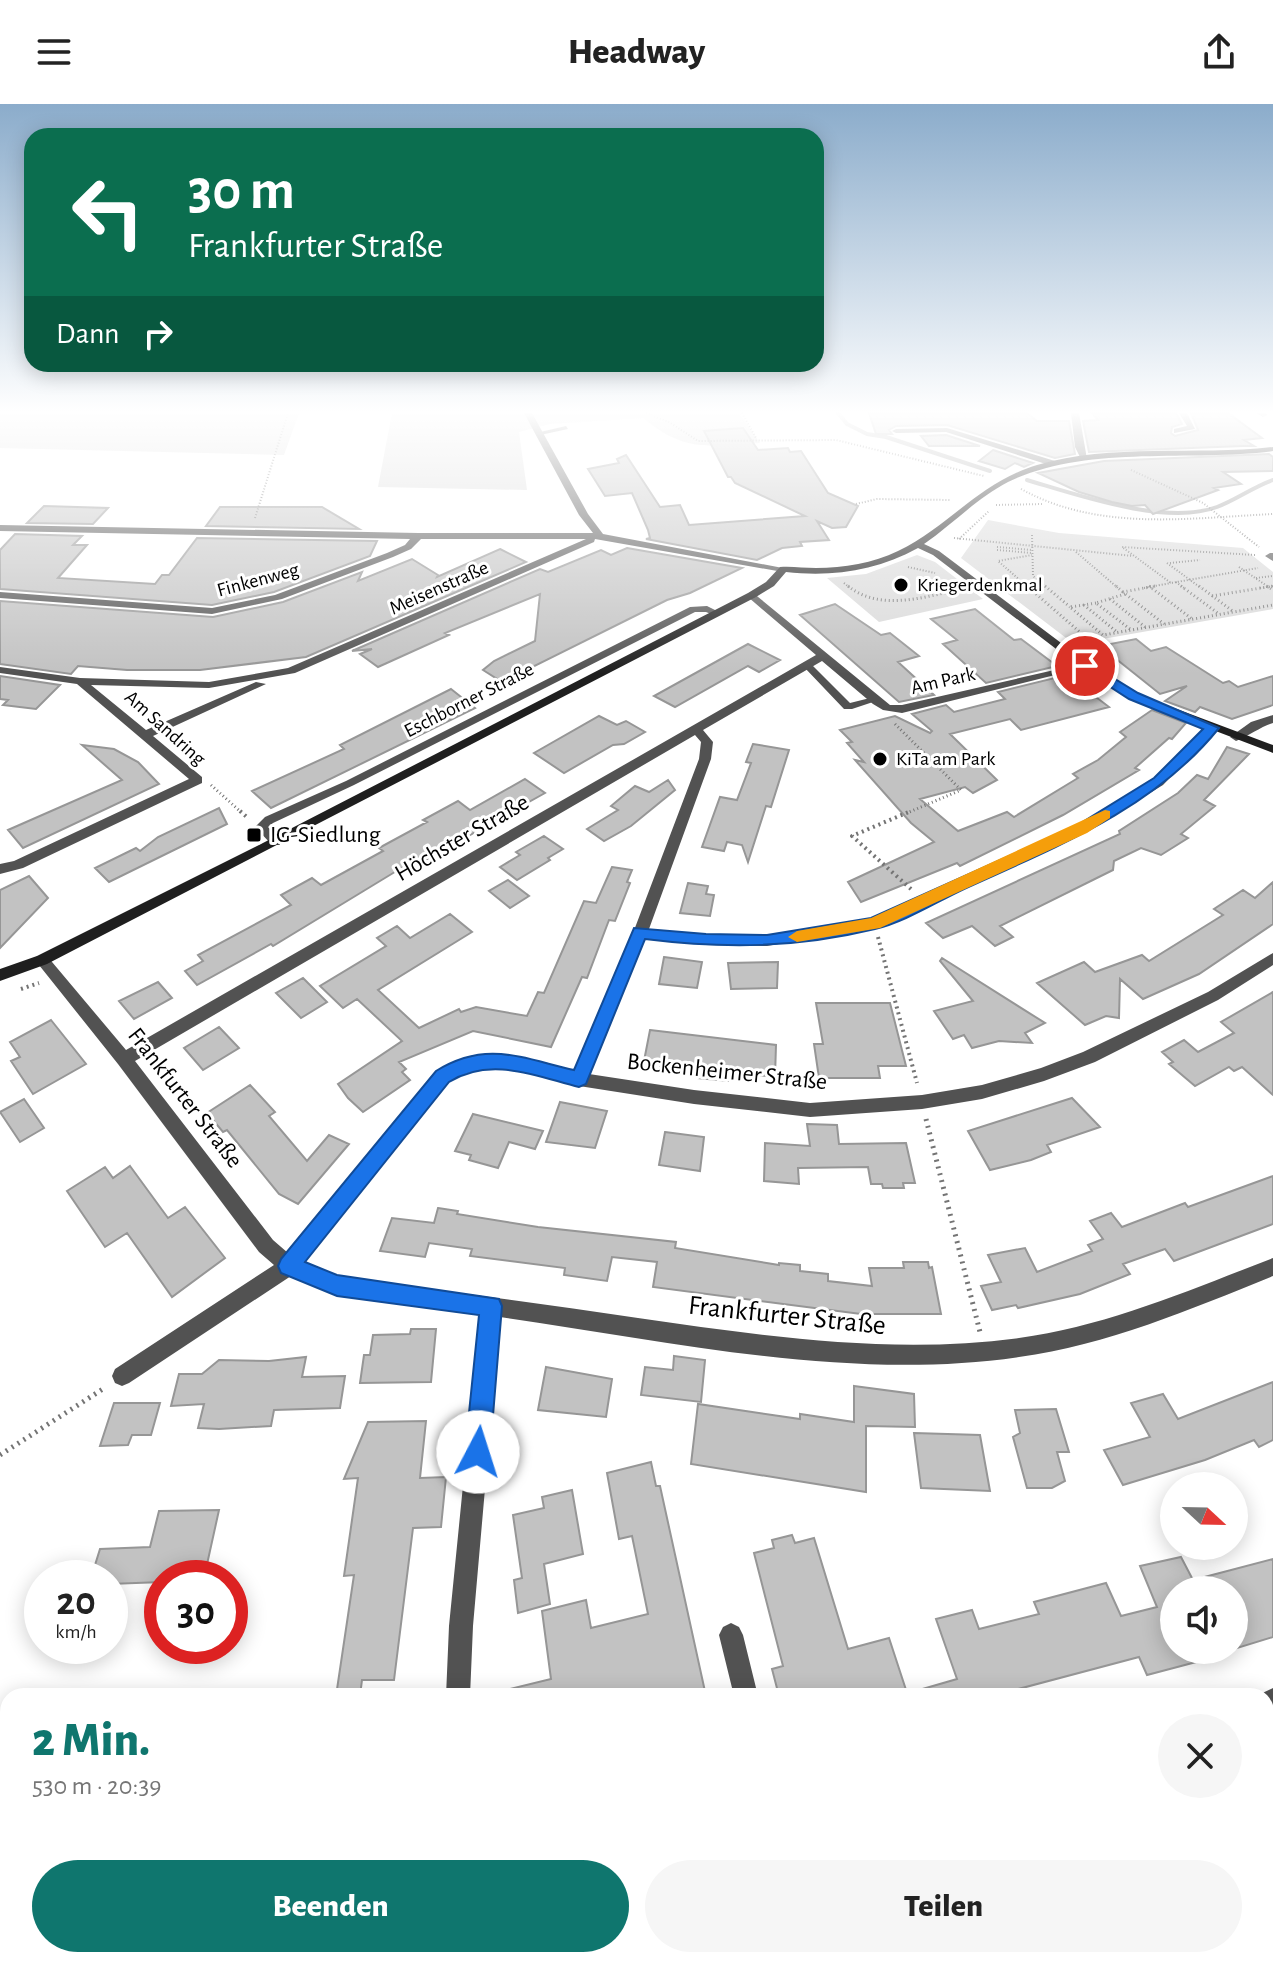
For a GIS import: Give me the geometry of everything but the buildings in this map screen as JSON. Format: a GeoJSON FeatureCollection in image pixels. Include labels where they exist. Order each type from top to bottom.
{"type":"FeatureCollection","features":[{"type":"Feature","properties":{"kind":"street"},"geometry":{"type":"LineString","coordinates":[[576,500],[600,536]]}},
{"type":"Feature","properties":{"kind":"street"},"geometry":{"type":"LineString","coordinates":[[0,528],[251,534],[600,536],[783,569],[834,572],[881,560],[917,544],[978,500]]}},
{"type":"Feature","properties":{"kind":"street","name":"Finkenweg"},"geometry":{"type":"LineString","coordinates":[[0,595],[197,612],[235,609],[278,597],[390,555],[408,547],[418,536]]}},
{"type":"Feature","properties":{"kind":"street","name":"Meisenstraße"},"geometry":{"type":"LineString","coordinates":[[145,735],[600,536]]}},
{"type":"Feature","properties":{"kind":"street"},"geometry":{"type":"LineString","coordinates":[[917,544],[936,553],[1085,666],[1133,696],[1273,749]]}},
{"type":"Feature","properties":{"kind":"street","name":"Eschborner Straße"},"geometry":{"type":"LineString","coordinates":[[0,987],[42,960],[752,595],[770,584],[783,569]]}},
{"type":"Feature","properties":{"kind":"street","name":"Am Park"},"geometry":{"type":"LineString","coordinates":[[752,595],[887,708],[902,709],[1085,666]]}},
{"type":"Feature","properties":{"kind":"street","name":"Höchster Straße"},"geometry":{"type":"LineString","coordinates":[[124,1059],[823,656]]}},
{"type":"Feature","properties":{"kind":"street"},"geometry":{"type":"LineString","coordinates":[[0,670],[80,681]]}},
{"type":"Feature","properties":{"kind":"street","name":"Meisenstraße"},"geometry":{"type":"LineString","coordinates":[[80,681],[209,685],[291,671]]}},
{"type":"Feature","properties":{"kind":"street","name":"Am Sandring"},"geometry":{"type":"LineString","coordinates":[[0,869],[18,865],[198,780],[80,681]]}},
{"type":"Feature","properties":{"kind":"street"},"geometry":{"type":"LineString","coordinates":[[1236,737],[1255,725],[1273,719]]}},
{"type":"Feature","properties":{"kind":"street"},"geometry":{"type":"LineString","coordinates":[[579,1079],[640,933],[705,759],[707,742],[695,728]]}},
{"type":"Feature","properties":{"kind":"street"},"geometry":{"type":"LineString","coordinates":[[640,933],[706,940],[767,941],[875,923],[1081,829],[1159,782],[1212,728]]}},
{"type":"Feature","properties":{"kind":"street","name":"Bockenheimer Straße"},"geometry":{"type":"LineString","coordinates":[[289,1266],[443,1077],[460,1066],[496,1059],[579,1079],[694,1097],[810,1110],[922,1102],[982,1092],[1089,1057],[1213,996],[1273,958]]}},
{"type":"Feature","properties":{"kind":"street","name":"Eschborner Straße"},"geometry":{"type":"LineString","coordinates":[[0,975],[42,960]]}},
{"type":"Feature","properties":{"kind":"street","name":"Frankfurter Straße"},"geometry":{"type":"LineString","coordinates":[[42,960],[124,1059],[266,1246],[289,1266],[337,1286],[778,1348],[898,1355],[985,1352],[1083,1335],[1165,1310],[1273,1267]]}},
{"type":"Feature","properties":{"kind":"street"},"geometry":{"type":"LineString","coordinates":[[122,1376],[289,1266]]}},
{"type":"Feature","properties":{"kind":"street"},"geometry":{"type":"LineString","coordinates":[[458,1688],[461,1626],[491,1306]]}},
{"type":"Feature","properties":{"kind":"street"},"geometry":{"type":"LineString","coordinates":[[731,1635],[744,1688]]}},
{"type":"Feature","properties":{"kind":"lane","name":"Eschborner Straße"},"geometry":{"type":"LineString","coordinates":[[276,842],[261,827],[269,820],[364,776],[693,609],[716,613]]}},
{"type":"Feature","properties":{"kind":"lane"},"geometry":{"type":"LineString","coordinates":[[807,665],[848,707],[874,700]]}},
{"type":"Feature","properties":{"kind":"path"},"geometry":{"type":"LineString","coordinates":[[251,534],[261,500]]}},
{"type":"Feature","properties":{"kind":"path"},"geometry":{"type":"LineString","coordinates":[[856,504],[873,500]]}},
{"type":"Feature","properties":{"kind":"path"},"geometry":{"type":"LineString","coordinates":[[1038,500],[1044,504]]}},
{"type":"Feature","properties":{"kind":"path"},"geometry":{"type":"LineString","coordinates":[[1197,500],[1221,515],[1272,557]]}},
{"type":"Feature","properties":{"kind":"path"},"geometry":{"type":"LineString","coordinates":[[959,539],[997,505],[1044,504],[1132,519],[1273,514]]}},
{"type":"Feature","properties":{"kind":"path"},"geometry":{"type":"LineString","coordinates":[[934,531],[959,539],[1032,551]]}},
{"type":"Feature","properties":{"kind":"path"},"geometry":{"type":"LineString","coordinates":[[1032,535],[1033,576],[1103,635],[1273,605]]}},
{"type":"Feature","properties":{"kind":"path"},"geometry":{"type":"LineString","coordinates":[[1108,553],[1122,547],[1272,557]]}},
{"type":"Feature","properties":{"kind":"path"},"geometry":{"type":"LineString","coordinates":[[1122,547],[1219,614]]}},
{"type":"Feature","properties":{"kind":"path"},"geometry":{"type":"LineString","coordinates":[[997,548],[1073,550],[1135,556]]}},
{"type":"Feature","properties":{"kind":"path"},"geometry":{"type":"LineString","coordinates":[[1073,550],[1164,624]]}},
{"type":"Feature","properties":{"kind":"path"},"geometry":{"type":"LineString","coordinates":[[1032,551],[998,561],[1082,634]]}},
{"type":"Feature","properties":{"kind":"path"},"geometry":{"type":"LineString","coordinates":[[881,560],[973,582]]}},
{"type":"Feature","properties":{"kind":"path"},"geometry":{"type":"LineString","coordinates":[[1200,560],[1167,563],[1234,612]]}},
{"type":"Feature","properties":{"kind":"path"},"geometry":{"type":"LineString","coordinates":[[1239,567],[1271,588]]}},
{"type":"Feature","properties":{"kind":"path"},"geometry":{"type":"LineString","coordinates":[[1070,607],[1096,603],[1149,586],[1263,567]]}},
{"type":"Feature","properties":{"kind":"path"},"geometry":{"type":"LineString","coordinates":[[834,572],[852,591],[874,600],[906,600],[973,582]]}},
{"type":"Feature","properties":{"kind":"path"},"geometry":{"type":"LineString","coordinates":[[1256,578],[1272,576]]}},
{"type":"Feature","properties":{"kind":"path"},"geometry":{"type":"LineString","coordinates":[[1029,588],[1044,585]]}},
{"type":"Feature","properties":{"kind":"path"},"geometry":{"type":"LineString","coordinates":[[1149,586],[1192,619]]}},
{"type":"Feature","properties":{"kind":"path"},"geometry":{"type":"LineString","coordinates":[[1212,596],[1271,588]]}},
{"type":"Feature","properties":{"kind":"path"},"geometry":{"type":"LineString","coordinates":[[1110,599],[1145,627]]}},
{"type":"Feature","properties":{"kind":"path"},"geometry":{"type":"LineString","coordinates":[[1096,603],[1131,630]]}},
{"type":"Feature","properties":{"kind":"path"},"geometry":{"type":"LineString","coordinates":[[1084,605],[1117,632]]}},
{"type":"Feature","properties":{"kind":"path"},"geometry":{"type":"LineString","coordinates":[[887,708],[886,714],[961,790],[852,836],[924,902]]}},
{"type":"Feature","properties":{"kind":"path"},"geometry":{"type":"LineString","coordinates":[[198,780],[209,782],[239,811]]}},
{"type":"Feature","properties":{"kind":"path"},"geometry":{"type":"LineString","coordinates":[[875,923],[985,1352]]}},
{"type":"Feature","properties":{"kind":"path"},"geometry":{"type":"LineString","coordinates":[[0,1455],[122,1376]]}},
{"type":"Feature","properties":{"kind":"shaded area"},"geometry":{"type":"Polygon","coordinates":[[[988,520],[1059,533],[1243,548],[1273,572],[1273,609],[1074,644],[961,558],[988,520]]]}},
{"type":"Feature","properties":{"kind":"shaded area"},"geometry":{"type":"Polygon","coordinates":[[[917,555],[935,562],[983,599],[879,622],[827,578],[866,574],[917,555]]]}},
{"type":"Feature","properties":{"kind":"waterway"},"geometry":{"type":"LineString","coordinates":[[1096,500],[1173,513],[1196,512],[1233,500]]}},
{"type":"Feature","properties":{"kind":"slow traffic"},"geometry":{"type":"LineString","coordinates":[[797,937],[875,923],[1081,829],[1105,815]]}},
{"type":"Feature","properties":{"kind":"place","name":"Kriegerdenkmal"},"geometry":{"type":"Point","coordinates":[901,585]}},
{"type":"Feature","properties":{"kind":"place","name":"KiTa am Park"},"geometry":{"type":"Point","coordinates":[880,759]}},
{"type":"Feature","properties":{"kind":"place","name":"IG-Siedlung"},"geometry":{"type":"Point","coordinates":[254,835]}},
{"type":"Feature","properties":{"kind":"route"},"geometry":{"type":"LineString","coordinates":[[478,1452],[491,1306],[337,1286],[289,1266],[443,1077],[460,1066],[477,1060],[496,1059],[579,1079],[640,933],[706,940],[767,941],[875,923],[1081,829],[1159,782],[1212,728],[1133,696],[1085,666]]}}]}
